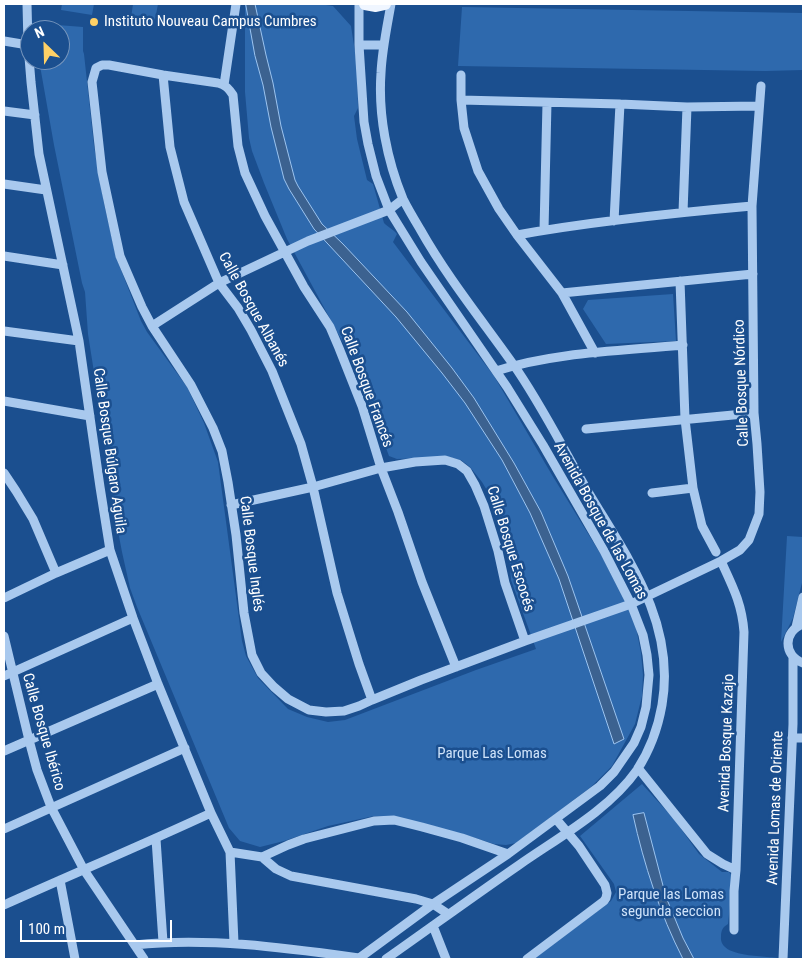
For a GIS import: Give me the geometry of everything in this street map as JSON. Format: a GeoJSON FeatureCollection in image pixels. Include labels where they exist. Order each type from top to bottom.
{"type":"FeatureCollection","features":[{"type":"Feature","properties":{"kind":"main road"},"geometry":{"type":"LineString","coordinates":[[365,4],[376,6],[385,4]]}},
{"type":"Feature","properties":{"kind":"street","name":"Calle Bosque Búlgaro Aguila"},"geometry":{"type":"LineString","coordinates":[[27,4],[27,20]]}},
{"type":"Feature","properties":{"kind":"street"},"geometry":{"type":"LineString","coordinates":[[163,75],[224,85],[236,4]]}},
{"type":"Feature","properties":{"kind":"street","name":"Avenida Bosque de las Lomas"},"geometry":{"type":"LineString","coordinates":[[359,4],[359,45],[364,122],[376,176],[389,210],[421,262],[507,387],[604,551],[631,604],[643,635],[648,655],[649,675],[646,707],[641,728],[634,743],[614,772],[600,786],[508,854],[433,904],[359,959]]}},
{"type":"Feature","properties":{"kind":"street","name":"Avenida Bosque de las Lomas"},"geometry":{"type":"LineString","coordinates":[[386,959],[567,832],[619,792],[638,768],[659,722],[664,696],[665,672],[662,643],[657,624],[648,596],[637,572],[542,409],[514,365],[443,268],[404,199],[385,140],[380,88],[384,45],[392,4]]}},
{"type":"Feature","properties":{"kind":"street"},"geometry":{"type":"LineString","coordinates":[[4,41],[20,44]]}},
{"type":"Feature","properties":{"kind":"street"},"geometry":{"type":"LineString","coordinates":[[359,45],[384,45]]}},
{"type":"Feature","properties":{"kind":"street","name":"Calle Bosque Inglés"},"geometry":{"type":"LineString","coordinates":[[163,75],[102,65],[96,68],[92,82],[102,172],[120,256],[142,307],[152,326],[191,385],[213,428],[222,451],[236,535],[244,613],[252,655],[261,673],[274,687],[288,699],[310,710],[326,712],[344,711],[524,641],[631,604],[648,596]]}},
{"type":"Feature","properties":{"kind":"street","name":"Calle Bosque Búlgaro Aguila"},"geometry":{"type":"LineString","coordinates":[[29,70],[39,154],[79,341],[110,550],[158,684],[211,813],[230,852]]}},
{"type":"Feature","properties":{"kind":"street","name":"Calle Bosque Albanés"},"geometry":{"type":"LineString","coordinates":[[163,75],[170,147],[184,202],[219,283],[238,308],[272,371],[301,444],[313,487],[337,593],[372,700]]}},
{"type":"Feature","properties":{"kind":"street"},"geometry":{"type":"LineString","coordinates":[[461,75],[464,128],[478,171],[499,209],[562,293],[595,353]]}},
{"type":"Feature","properties":{"kind":"street","name":"Calle Bosque Francés"},"geometry":{"type":"LineString","coordinates":[[224,85],[230,89],[233,95],[238,146],[244,173],[257,202],[304,287],[330,327],[362,406],[381,468],[422,582],[456,667]]}},
{"type":"Feature","properties":{"kind":"street","name":"Calle Bosque Nórdico"},"geometry":{"type":"LineString","coordinates":[[648,596],[722,561],[740,550],[749,540],[759,514],[760,492],[754,413],[752,206],[761,86]]}},
{"type":"Feature","properties":{"kind":"street"},"geometry":{"type":"LineString","coordinates":[[461,100],[687,107],[759,106]]}},
{"type":"Feature","properties":{"kind":"street"},"geometry":{"type":"LineString","coordinates":[[544,230],[546,102]]}},
{"type":"Feature","properties":{"kind":"street"},"geometry":{"type":"LineString","coordinates":[[614,221],[620,104]]}},
{"type":"Feature","properties":{"kind":"street"},"geometry":{"type":"LineString","coordinates":[[683,212],[687,107]]}},
{"type":"Feature","properties":{"kind":"street"},"geometry":{"type":"LineString","coordinates":[[4,111],[34,115]]}},
{"type":"Feature","properties":{"kind":"street"},"geometry":{"type":"LineString","coordinates":[[4,184],[46,190]]}},
{"type":"Feature","properties":{"kind":"street"},"geometry":{"type":"LineString","coordinates":[[152,326],[219,283],[308,241],[389,210],[404,199]]}},
{"type":"Feature","properties":{"kind":"street"},"geometry":{"type":"LineString","coordinates":[[517,235],[683,212],[752,206]]}},
{"type":"Feature","properties":{"kind":"street"},"geometry":{"type":"LineString","coordinates":[[4,256],[63,264]]}},
{"type":"Feature","properties":{"kind":"street"},"geometry":{"type":"LineString","coordinates":[[562,293],[753,274]]}},
{"type":"Feature","properties":{"kind":"street"},"geometry":{"type":"LineString","coordinates":[[680,281],[685,419],[693,488],[702,526],[716,552]]}},
{"type":"Feature","properties":{"kind":"street"},"geometry":{"type":"LineString","coordinates":[[4,331],[79,341]]}},
{"type":"Feature","properties":{"kind":"street"},"geometry":{"type":"LineString","coordinates":[[496,371],[514,365],[546,359],[683,345]]}},
{"type":"Feature","properties":{"kind":"street"},"geometry":{"type":"LineString","coordinates":[[4,401],[90,416]]}},
{"type":"Feature","properties":{"kind":"street"},"geometry":{"type":"LineString","coordinates":[[586,429],[754,413]]}},
{"type":"Feature","properties":{"kind":"street"},"geometry":{"type":"LineString","coordinates":[[543,445],[558,439]]}},
{"type":"Feature","properties":{"kind":"street","name":"Calle Bosque Escocés"},"geometry":{"type":"LineString","coordinates":[[231,505],[313,487],[381,468],[415,462],[445,460],[458,464],[467,471],[484,506],[498,551],[505,583],[524,641]]}},
{"type":"Feature","properties":{"kind":"street"},"geometry":{"type":"LineString","coordinates":[[4,473],[33,519],[56,574]]}},
{"type":"Feature","properties":{"kind":"street"},"geometry":{"type":"LineString","coordinates":[[652,493],[693,488]]}},
{"type":"Feature","properties":{"kind":"street"},"geometry":{"type":"LineString","coordinates":[[4,598],[110,550]]}},
{"type":"Feature","properties":{"kind":"street","name":"Avenida Bosque Kazajo"},"geometry":{"type":"LineString","coordinates":[[722,561],[735,591],[742,615],[744,632],[734,930]]}},
{"type":"Feature","properties":{"kind":"street"},"geometry":{"type":"LineString","coordinates":[[799,625],[803,597]]}},
{"type":"Feature","properties":{"kind":"street"},"geometry":{"type":"LineString","coordinates":[[8,674],[133,618]]}},
{"type":"Feature","properties":{"kind":"street","name":"Avenida Lomas de Oriente"},"geometry":{"type":"LineString","coordinates":[[783,959],[793,724],[793,658],[789,652],[788,639],[791,632],[799,625]]}},
{"type":"Feature","properties":{"kind":"street","name":"Calle Bosque Ibérico"},"geometry":{"type":"LineString","coordinates":[[4,636],[8,674],[37,770],[51,807],[84,870],[144,959]]}},
{"type":"Feature","properties":{"kind":"street"},"geometry":{"type":"LineString","coordinates":[[793,658],[803,663]]}},
{"type":"Feature","properties":{"kind":"street"},"geometry":{"type":"LineString","coordinates":[[4,751],[158,684]]}},
{"type":"Feature","properties":{"kind":"street"},"geometry":{"type":"LineString","coordinates":[[793,724],[803,724]]}},
{"type":"Feature","properties":{"kind":"street"},"geometry":{"type":"LineString","coordinates":[[792,738],[803,738]]}},
{"type":"Feature","properties":{"kind":"street"},"geometry":{"type":"LineString","coordinates":[[4,829],[185,748]]}},
{"type":"Feature","properties":{"kind":"street"},"geometry":{"type":"LineString","coordinates":[[638,768],[707,854],[736,870]]}},
{"type":"Feature","properties":{"kind":"street"},"geometry":{"type":"LineString","coordinates":[[4,905],[211,813]]}},
{"type":"Feature","properties":{"kind":"street"},"geometry":{"type":"LineString","coordinates":[[527,959],[606,898],[605,886],[579,846],[556,819]]}},
{"type":"Feature","properties":{"kind":"street"},"geometry":{"type":"LineString","coordinates":[[262,858],[304,839],[374,820],[394,820],[422,827],[508,854]]}},
{"type":"Feature","properties":{"kind":"street"},"geometry":{"type":"LineString","coordinates":[[156,839],[163,942]]}},
{"type":"Feature","properties":{"kind":"street"},"geometry":{"type":"LineString","coordinates":[[234,943],[230,852],[262,858],[276,869],[291,876],[416,898],[433,904],[448,914]]}},
{"type":"Feature","properties":{"kind":"street"},"geometry":{"type":"LineString","coordinates":[[60,880],[75,959]]}},
{"type":"Feature","properties":{"kind":"street"},"geometry":{"type":"LineString","coordinates":[[432,926],[446,959]]}},
{"type":"Feature","properties":{"kind":"street"},"geometry":{"type":"LineString","coordinates":[[134,945],[163,942],[234,943],[359,959]]}},
{"type":"Feature","properties":{"kind":"green space"},"geometry":{"type":"Polygon","coordinates":[[[62,4],[94,4],[92,15],[61,10],[62,4]]]}},
{"type":"Feature","properties":{"kind":"green space"},"geometry":{"type":"Polygon","coordinates":[[[133,4],[158,4],[155,20],[131,18],[133,4]]]}},
{"type":"Feature","properties":{"kind":"green space","name":"Parque Las Lomas"},"geometry":{"type":"Polygon","coordinates":[[[245,4],[319,4],[333,6],[351,26],[357,65],[358,108],[354,116],[357,139],[367,180],[373,184],[384,223],[397,234],[393,242],[494,376],[603,558],[635,622],[643,675],[642,696],[635,724],[612,766],[591,787],[516,843],[506,845],[494,844],[396,817],[374,816],[328,826],[260,847],[240,841],[229,828],[130,588],[113,505],[104,435],[98,410],[88,334],[85,292],[54,145],[41,70],[70,70],[70,26],[83,27],[83,51],[94,146],[116,257],[141,321],[187,387],[204,423],[218,462],[242,641],[246,656],[258,678],[288,709],[307,717],[328,722],[345,720],[536,649],[511,580],[509,552],[494,502],[482,482],[470,467],[461,460],[448,457],[397,459],[389,456],[355,365],[287,239],[264,183],[249,138],[245,92],[245,4]]]}},
{"type":"Feature","properties":{"kind":"green space"},"geometry":{"type":"Polygon","coordinates":[[[462,7],[803,13],[803,70],[458,66],[462,7]]]}},
{"type":"Feature","properties":{"kind":"green space"},"geometry":{"type":"Polygon","coordinates":[[[673,294],[676,341],[606,344],[583,309],[588,300],[673,294]]]}},
{"type":"Feature","properties":{"kind":"green space"},"geometry":{"type":"Polygon","coordinates":[[[787,536],[803,537],[803,579],[793,618],[781,642],[787,536]]]}},
{"type":"Feature","properties":{"kind":"green space","name":"Parque las Lomas segunda seccion"},"geometry":{"type":"Polygon","coordinates":[[[642,784],[674,819],[699,854],[722,872],[729,872],[733,877],[728,924],[721,932],[723,944],[736,953],[783,959],[533,959],[611,901],[616,892],[614,884],[580,836],[642,784]]]}},
{"type":"Feature","properties":{"kind":"shaded area"},"geometry":{"type":"Polygon","coordinates":[[[246,4],[255,4],[281,126],[298,186],[322,224],[407,312],[452,368],[474,398],[514,463],[541,512],[568,576],[624,739],[614,744],[559,579],[530,513],[502,460],[465,403],[442,373],[396,317],[314,229],[289,189],[284,179],[271,127],[255,56],[246,4]]]}},
{"type":"Feature","properties":{"kind":"shaded area"},"geometry":{"type":"Polygon","coordinates":[[[644,813],[666,897],[694,959],[683,959],[667,925],[654,889],[633,815],[644,813]]]}},
{"type":"Feature","properties":{"kind":"place","name":"Instituto Nouveau Campus Cumbres"},"geometry":{"type":"Point","coordinates":[94,22]}}]}
